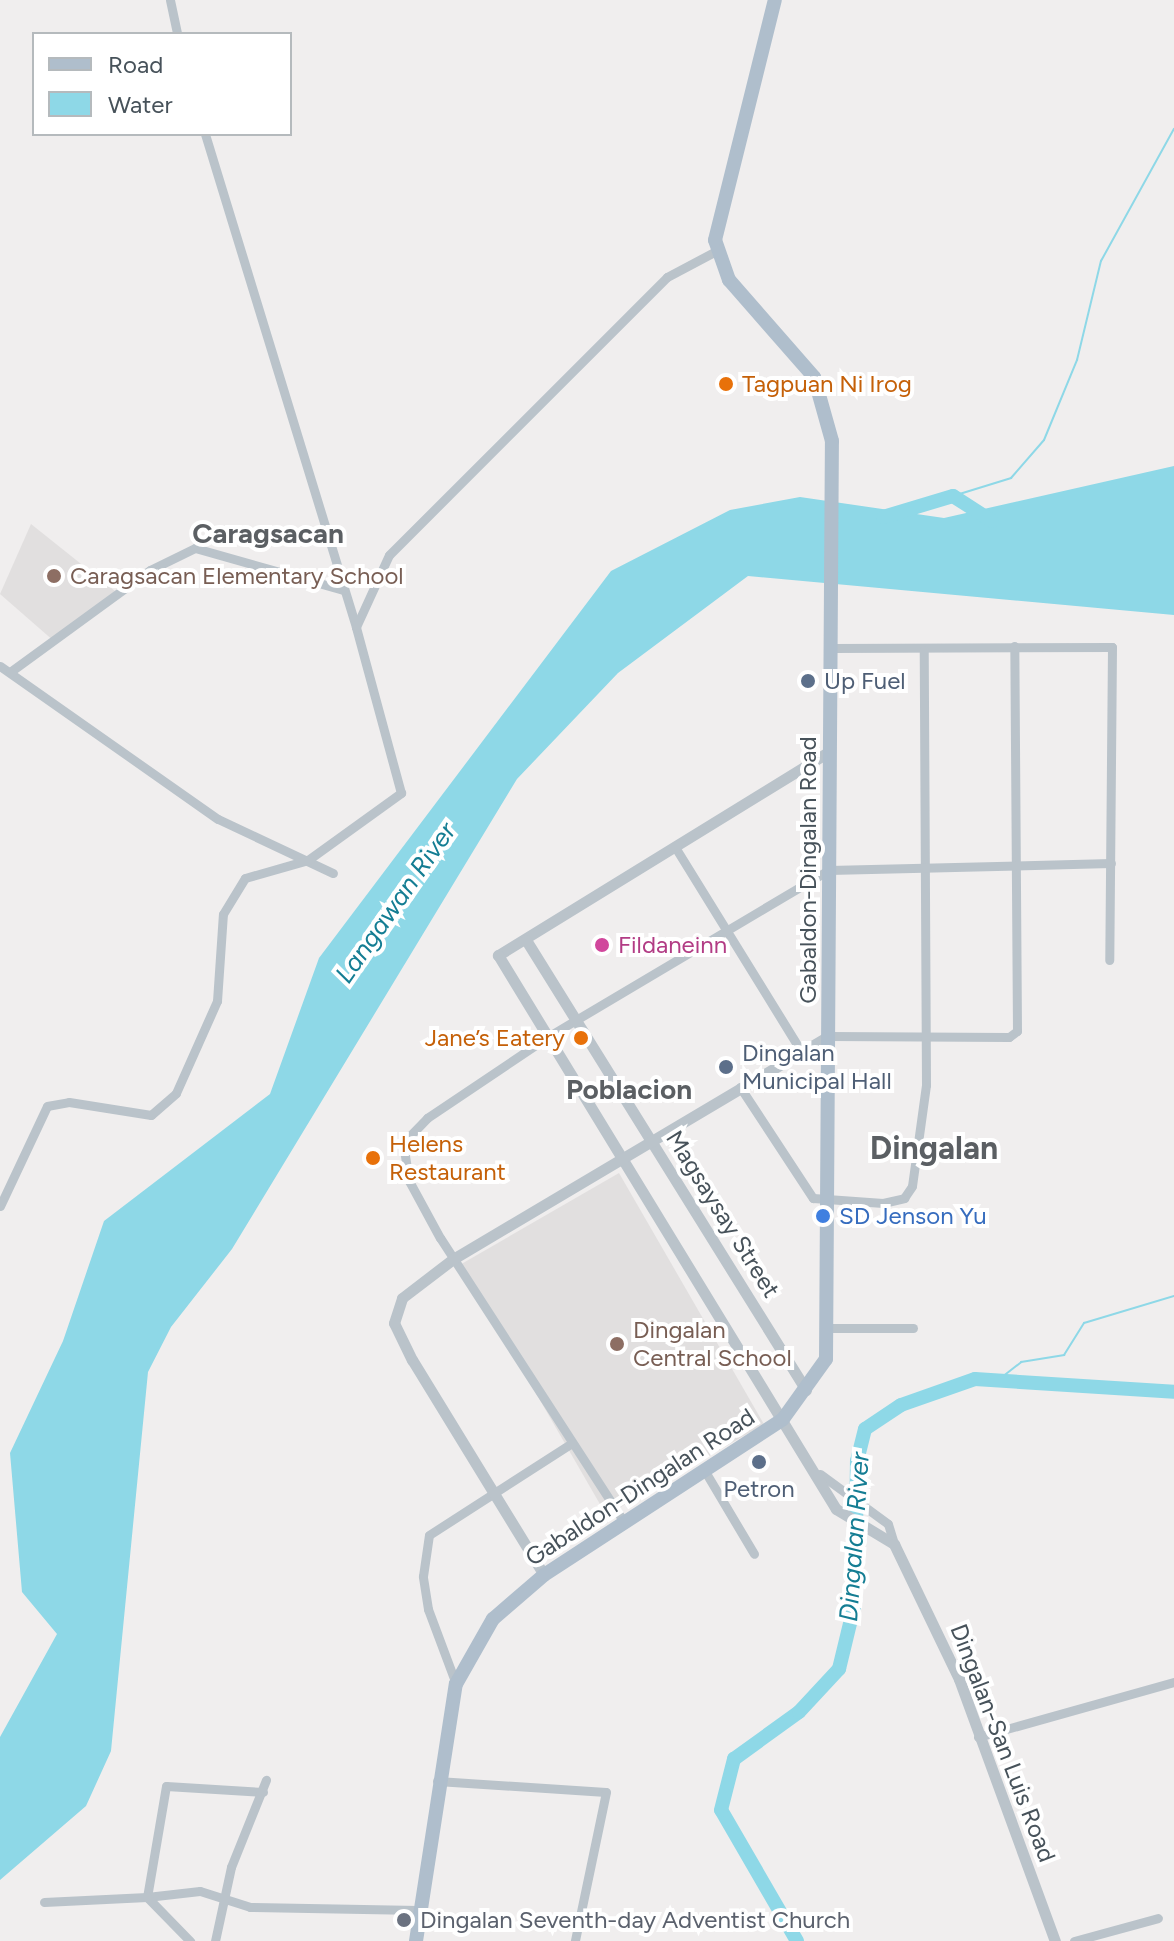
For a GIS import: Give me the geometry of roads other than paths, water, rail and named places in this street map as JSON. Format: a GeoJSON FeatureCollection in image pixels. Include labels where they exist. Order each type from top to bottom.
{"type":"FeatureCollection","features":[{"type":"Feature","properties":{"kind":"main road"},"geometry":{"type":"LineString","coordinates":[[716,251],[775,0]]}},
{"type":"Feature","properties":{"kind":"main road","name":"Gabaldon-Dingalan Road"},"geometry":{"type":"LineString","coordinates":[[416,1941],[436,1781],[456,1684],[493,1619],[544,1575],[706,1473],[783,1419],[826,1359],[829,1328],[825,1199],[834,474],[820,388],[748,305],[716,251]]}},
{"type":"Feature","properties":{"kind":"street"},"geometry":{"type":"LineString","coordinates":[[170,0],[177,32]]}},
{"type":"Feature","properties":{"kind":"street"},"geometry":{"type":"LineString","coordinates":[[0,1206],[47,1106],[69,1102],[127,1115],[165,1107],[217,1001],[230,898],[252,874],[308,860],[401,793],[356,627],[206,136]]}},
{"type":"Feature","properties":{"kind":"street"},"geometry":{"type":"LineString","coordinates":[[356,627],[382,566],[412,529],[497,453],[667,277],[716,251]]}},
{"type":"Feature","properties":{"kind":"street"},"geometry":{"type":"LineString","coordinates":[[10,672],[150,570],[195,548],[343,590]]}},
{"type":"Feature","properties":{"kind":"street"},"geometry":{"type":"LineString","coordinates":[[544,1575],[491,1494],[394,1323],[408,1290],[453,1259],[740,1087],[799,1048],[829,1036],[925,1036],[1017,1031],[1014,646]]}},
{"type":"Feature","properties":{"kind":"street"},"geometry":{"type":"LineString","coordinates":[[833,648],[1112,647],[1109,960]]}},
{"type":"Feature","properties":{"kind":"street"},"geometry":{"type":"LineString","coordinates":[[740,1087],[803,1188],[825,1199],[900,1201],[912,1186],[925,1036],[924,650]]}},
{"type":"Feature","properties":{"kind":"street"},"geometry":{"type":"LineString","coordinates":[[0,666],[218,819],[333,873]]}},
{"type":"Feature","properties":{"kind":"street"},"geometry":{"type":"LineString","coordinates":[[830,751],[498,955],[783,1419],[853,1524],[871,1530],[894,1544]]}},
{"type":"Feature","properties":{"kind":"street"},"geometry":{"type":"LineString","coordinates":[[675,847],[728,927],[799,1048]]}},
{"type":"Feature","properties":{"kind":"street"},"geometry":{"type":"LineString","coordinates":[[624,1522],[453,1259],[409,1181],[403,1143],[427,1118],[549,1036],[728,927],[829,870],[1111,863]]}},
{"type":"Feature","properties":{"kind":"street","name":"Magsaysay Street"},"geometry":{"type":"LineString","coordinates":[[526,940],[578,1019],[806,1390]]}},
{"type":"Feature","properties":{"kind":"street"},"geometry":{"type":"LineString","coordinates":[[829,1328],[913,1328]]}},
{"type":"Feature","properties":{"kind":"street"},"geometry":{"type":"LineString","coordinates":[[456,1684],[428,1609],[424,1546],[429,1535],[572,1443]]}},
{"type":"Feature","properties":{"kind":"street"},"geometry":{"type":"LineString","coordinates":[[706,1473],[754,1554]]}},
{"type":"Feature","properties":{"kind":"street"},"geometry":{"type":"LineString","coordinates":[[820,1474],[882,1519],[894,1544]]}},
{"type":"Feature","properties":{"kind":"street","name":"Dingalan-San Luis Road"},"geometry":{"type":"LineString","coordinates":[[894,1544],[959,1679],[1053,1940]]}},
{"type":"Feature","properties":{"kind":"street"},"geometry":{"type":"LineString","coordinates":[[978,1737],[1174,1682]]}},
{"type":"Feature","properties":{"kind":"street"},"geometry":{"type":"LineString","coordinates":[[215,1941],[221,1899],[266,1780]]}},
{"type":"Feature","properties":{"kind":"street"},"geometry":{"type":"LineString","coordinates":[[436,1781],[606,1792],[575,1941]]}},
{"type":"Feature","properties":{"kind":"street"},"geometry":{"type":"LineString","coordinates":[[147,1897],[166,1786],[263,1792]]}},
{"type":"Feature","properties":{"kind":"street"},"geometry":{"type":"LineString","coordinates":[[44,1902],[200,1891],[250,1907],[418,1910]]}},
{"type":"Feature","properties":{"kind":"street"},"geometry":{"type":"LineString","coordinates":[[147,1897],[190,1941]]}},
{"type":"Feature","properties":{"kind":"street"},"geometry":{"type":"LineString","coordinates":[[1074,1941],[1158,1918]]}},
{"type":"Feature","properties":{"kind":"water"},"geometry":{"type":"Polygon","coordinates":[[[1174,466],[1174,615],[748,576],[618,673],[517,779],[232,1249],[171,1327],[148,1372],[111,1751],[86,1806],[0,1880],[0,1737],[57,1634],[22,1592],[10,1453],[63,1341],[104,1221],[270,1094],[319,958],[611,571],[730,510],[800,497],[944,518],[1174,466]]]}},
{"type":"Feature","properties":{"kind":"waterway"},"geometry":{"type":"LineString","coordinates":[[953,496],[1011,478],[1044,440],[1077,360],[1101,261],[1174,129]]}},
{"type":"Feature","properties":{"kind":"waterway","name":"Langawan River"},"geometry":{"type":"LineString","coordinates":[[883,517],[953,496],[992,521]]}},
{"type":"Feature","properties":{"kind":"waterway"},"geometry":{"type":"LineString","coordinates":[[997,1381],[1021,1362],[1064,1355],[1084,1323],[1174,1296]]}},
{"type":"Feature","properties":{"kind":"waterway","name":"Dingalan River"},"geometry":{"type":"LineString","coordinates":[[797,1941],[721,1810],[734,1759],[799,1712],[839,1669],[855,1603],[857,1461],[865,1429],[901,1405],[975,1379],[1174,1392]]}},
{"type":"Feature","properties":{"kind":"place","name":"Tagpuan Ni Irog"},"geometry":{"type":"Point","coordinates":[726,384]}},
{"type":"Feature","properties":{"kind":"place","name":"Caragsacan Elementary School"},"geometry":{"type":"Point","coordinates":[54,576]}},
{"type":"Feature","properties":{"kind":"place","name":"Up Fuel"},"geometry":{"type":"Point","coordinates":[808,681]}},
{"type":"Feature","properties":{"kind":"place","name":"Fildaneinn"},"geometry":{"type":"Point","coordinates":[602,945]}},
{"type":"Feature","properties":{"kind":"place","name":"Jane’s Eatery"},"geometry":{"type":"Point","coordinates":[581,1038]}},
{"type":"Feature","properties":{"kind":"place","name":"Dingalan Municipal Hall"},"geometry":{"type":"Point","coordinates":[726,1067]}},
{"type":"Feature","properties":{"kind":"place","name":"Helens Restaurant"},"geometry":{"type":"Point","coordinates":[373,1158]}},
{"type":"Feature","properties":{"kind":"place","name":"SD Jenson Yu"},"geometry":{"type":"Point","coordinates":[823,1216]}},
{"type":"Feature","properties":{"kind":"place","name":"Dingalan Central School"},"geometry":{"type":"Point","coordinates":[617,1344]}},
{"type":"Feature","properties":{"kind":"place","name":"Petron"},"geometry":{"type":"Point","coordinates":[759,1462]}},
{"type":"Feature","properties":{"kind":"place","name":"Dingalan Seventh-day Adventist Church"},"geometry":{"type":"Point","coordinates":[404,1920]}},
{"type":"Feature","properties":{"kind":"district","name":"Caragsacan"},"geometry":{"type":"Point","coordinates":[268,533]}},
{"type":"Feature","properties":{"kind":"district","name":"Poblacion"},"geometry":{"type":"Point","coordinates":[629,1089]}},
{"type":"Feature","properties":{"kind":"district","name":"Dingalan"},"geometry":{"type":"Point","coordinates":[934,1148]}}]}
